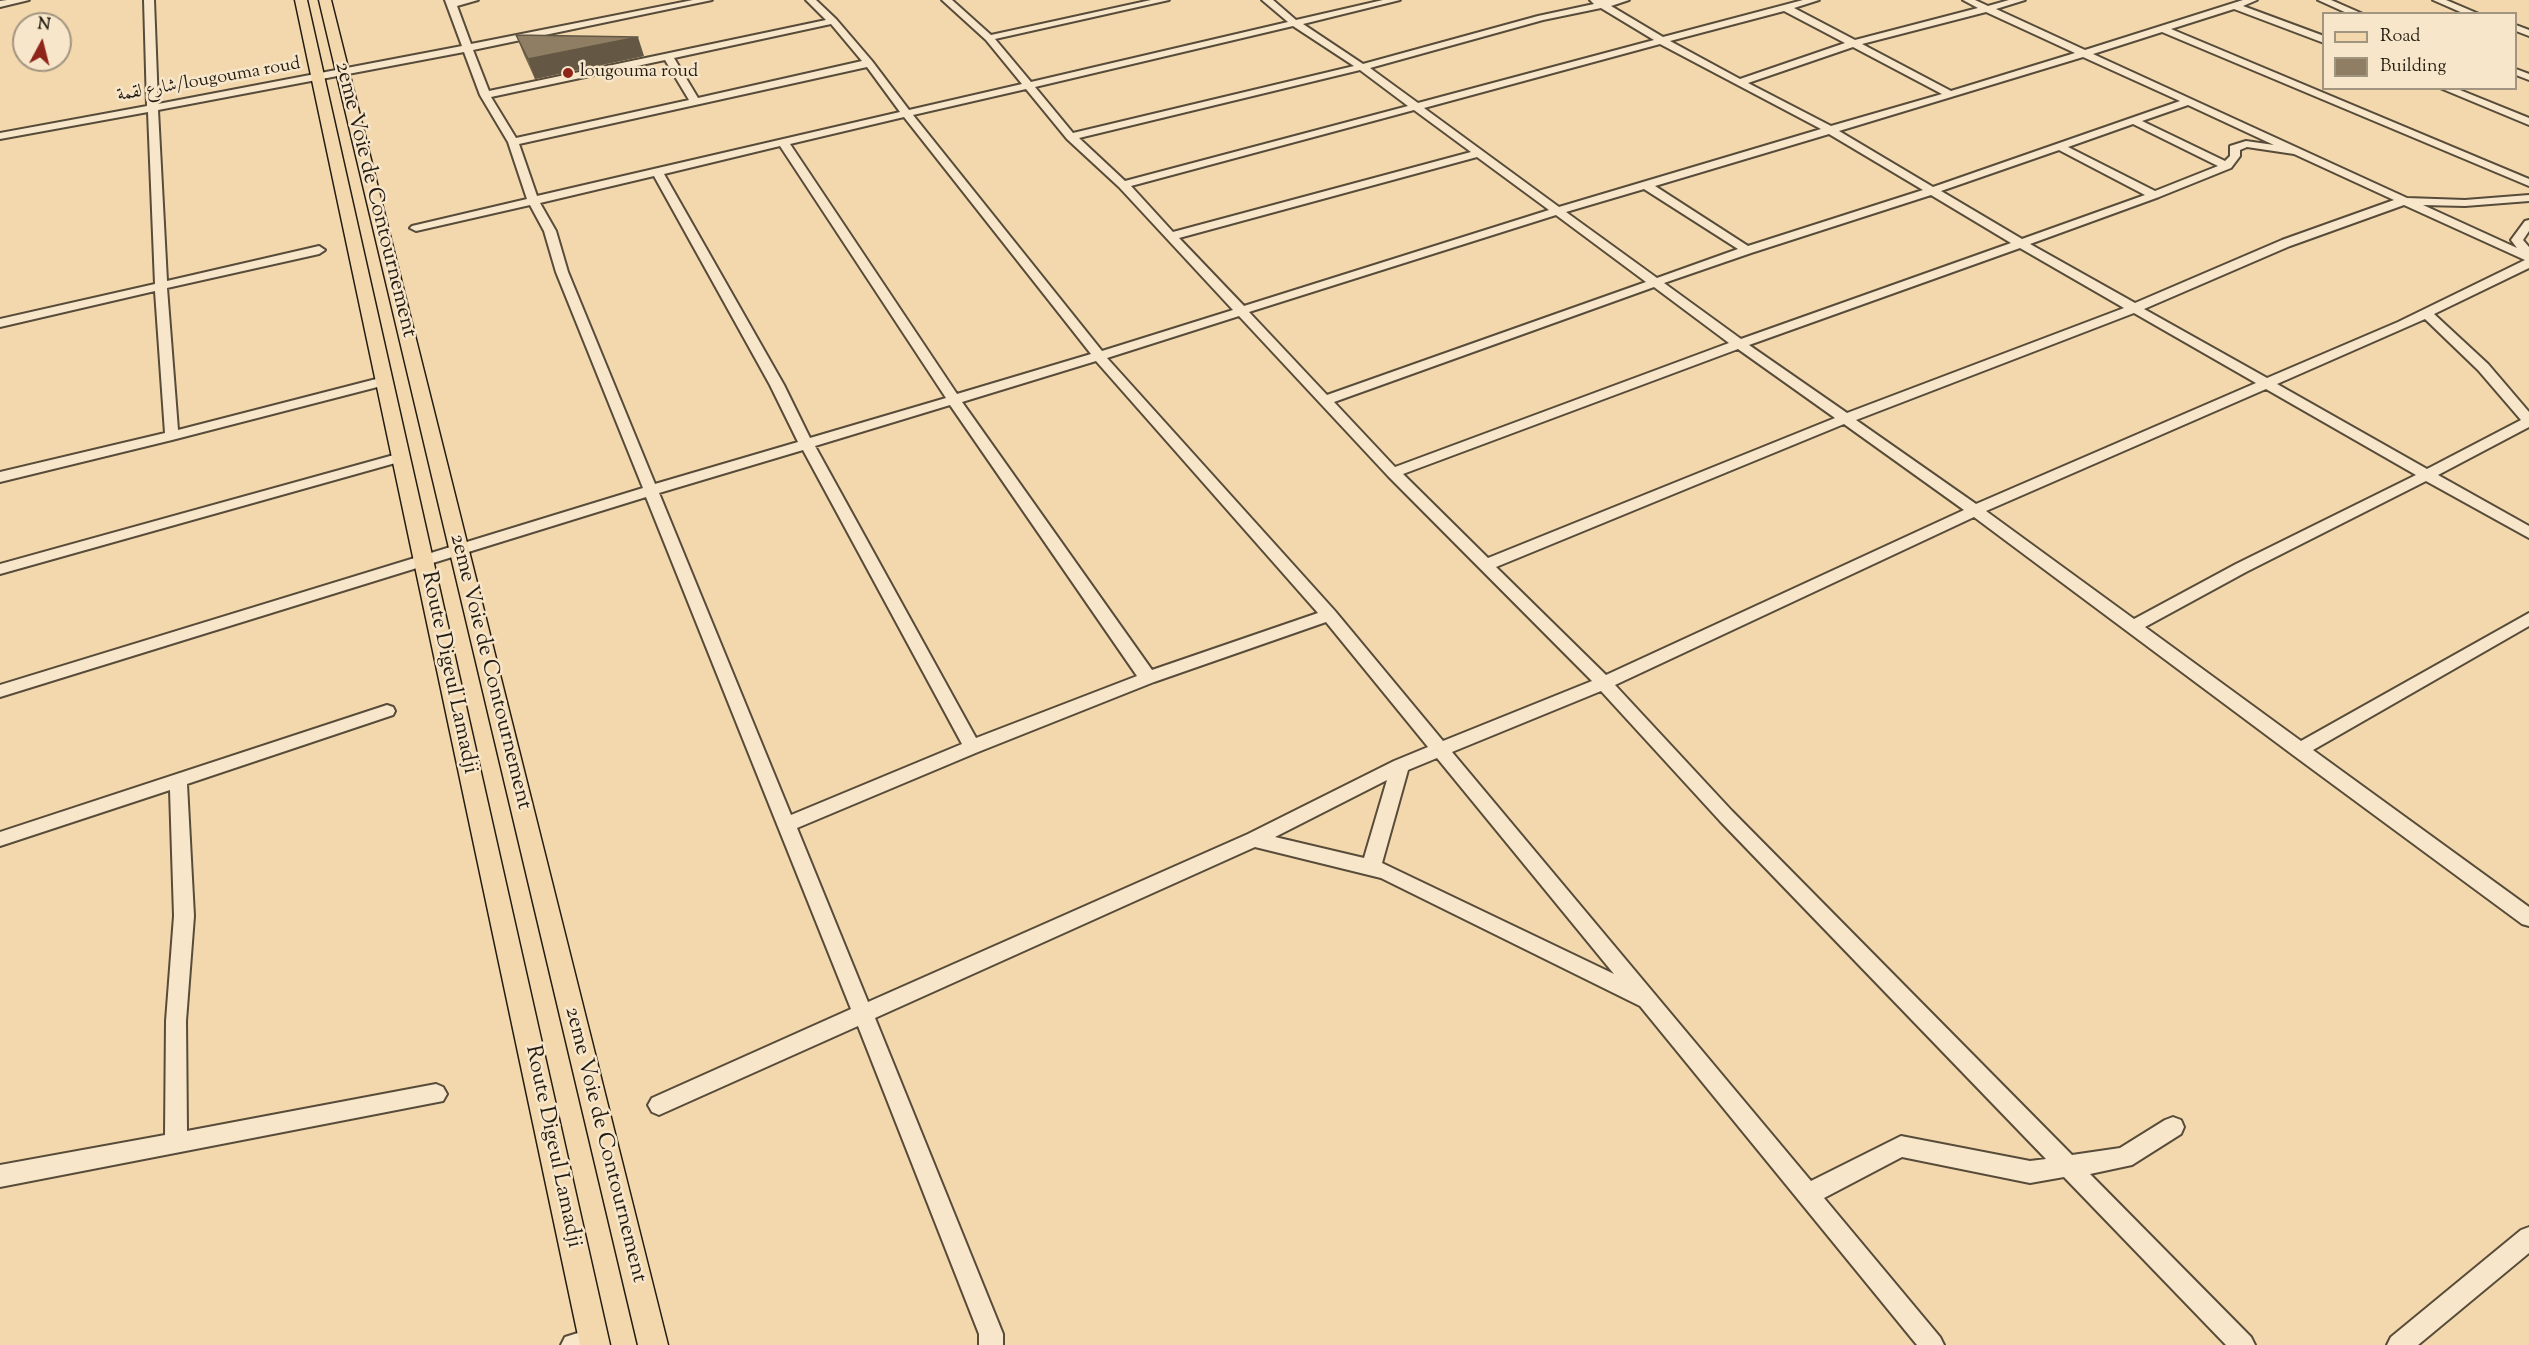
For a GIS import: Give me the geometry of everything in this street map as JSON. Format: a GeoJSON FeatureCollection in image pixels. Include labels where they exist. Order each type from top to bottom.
{"type":"FeatureCollection","features":[{"type":"Feature","properties":{"kind":"main road","name":"Route Digeul Lamadji"},"geometry":{"type":"LineString","coordinates":[[301,0],[401,457],[588,1343]]}},
{"type":"Feature","properties":{"kind":"main road","name":"2eme Voie de Contournement"},"geometry":{"type":"LineString","coordinates":[[325,0],[653,1345]]}},
{"type":"Feature","properties":{"kind":"street"},"geometry":{"type":"LineString","coordinates":[[0,4],[24,0]]}},
{"type":"Feature","properties":{"kind":"street"},"geometry":{"type":"LineString","coordinates":[[149,0],[160,287],[172,436]]}},
{"type":"Feature","properties":{"kind":"street"},"geometry":{"type":"LineString","coordinates":[[473,0],[451,2],[485,95],[513,142],[533,201],[550,231],[562,272],[649,491],[863,1013],[991,1334],[991,1345]]}},
{"type":"Feature","properties":{"kind":"street","name":"شارع لقمة/lougouma roud"},"geometry":{"type":"LineString","coordinates":[[0,136],[343,74],[707,0]]}},
{"type":"Feature","properties":{"kind":"street"},"geometry":{"type":"LineString","coordinates":[[811,0],[833,21],[869,63],[1099,356],[1329,615],[1932,1345]]}},
{"type":"Feature","properties":{"kind":"street"},"geometry":{"type":"LineString","coordinates":[[946,0],[988,38],[1071,137],[1123,185],[1393,473],[1604,683],[1726,816],[2243,1345]]}},
{"type":"Feature","properties":{"kind":"street"},"geometry":{"type":"LineString","coordinates":[[988,38],[1164,0]]}},
{"type":"Feature","properties":{"kind":"street"},"geometry":{"type":"LineString","coordinates":[[1267,0],[1293,22],[1362,67],[1739,344],[1975,510],[2529,918]]}},
{"type":"Feature","properties":{"kind":"street"},"geometry":{"type":"LineString","coordinates":[[416,228],[1395,0]]}},
{"type":"Feature","properties":{"kind":"street"},"geometry":{"type":"LineString","coordinates":[[1071,137],[1362,67],[1599,2],[1624,0]]}},
{"type":"Feature","properties":{"kind":"street"},"geometry":{"type":"LineString","coordinates":[[1123,185],[1814,0],[1817,24]]}},
{"type":"Feature","properties":{"kind":"street"},"geometry":{"type":"LineString","coordinates":[[1968,0],[2403,201],[2529,256]]}},
{"type":"Feature","properties":{"kind":"street"},"geometry":{"type":"LineString","coordinates":[[1740,82],[1855,43],[2020,0]]}},
{"type":"Feature","properties":{"kind":"street"},"geometry":{"type":"LineString","coordinates":[[2323,0],[2354,12]]}},
{"type":"Feature","properties":{"kind":"street"},"geometry":{"type":"LineString","coordinates":[[2438,0],[2470,12]]}},
{"type":"Feature","properties":{"kind":"street"},"geometry":{"type":"LineString","coordinates":[[1599,2],[1662,40],[1828,129],[2022,244],[2529,533]]}},
{"type":"Feature","properties":{"kind":"street"},"geometry":{"type":"LineString","coordinates":[[0,691],[459,548],[1099,356],[1557,211],[2085,54],[2243,2],[2322,39]]}},
{"type":"Feature","properties":{"kind":"street"},"geometry":{"type":"LineString","coordinates":[[1785,8],[1950,94]]}},
{"type":"Feature","properties":{"kind":"street"},"geometry":{"type":"LineString","coordinates":[[485,95],[833,21]]}},
{"type":"Feature","properties":{"kind":"street"},"geometry":{"type":"LineString","coordinates":[[2164,29],[2529,183]]}},
{"type":"Feature","properties":{"kind":"street"},"geometry":{"type":"LineString","coordinates":[[668,56],[695,102]]}},
{"type":"Feature","properties":{"kind":"street"},"geometry":{"type":"LineString","coordinates":[[513,142],[869,63]]}},
{"type":"Feature","properties":{"kind":"street"},"geometry":{"type":"LineString","coordinates":[[2450,90],[2529,122]]}},
{"type":"Feature","properties":{"kind":"street"},"geometry":{"type":"LineString","coordinates":[[1325,400],[1654,282],[1932,191],[2187,102]]}},
{"type":"Feature","properties":{"kind":"street"},"geometry":{"type":"LineString","coordinates":[[2134,121],[2227,166]]}},
{"type":"Feature","properties":{"kind":"street"},"geometry":{"type":"LineString","coordinates":[[2242,126],[2252,137],[2246,144]]}},
{"type":"Feature","properties":{"kind":"street"},"geometry":{"type":"LineString","coordinates":[[783,142],[993,459],[1148,678]]}},
{"type":"Feature","properties":{"kind":"street"},"geometry":{"type":"LineString","coordinates":[[1393,473],[1739,344],[2155,195],[2227,166],[2235,156],[2234,148],[2246,144],[2297,151]]}},
{"type":"Feature","properties":{"kind":"street"},"geometry":{"type":"LineString","coordinates":[[2058,146],[2155,195]]}},
{"type":"Feature","properties":{"kind":"street"},"geometry":{"type":"LineString","coordinates":[[1171,236],[1479,153]]}},
{"type":"Feature","properties":{"kind":"street"},"geometry":{"type":"LineString","coordinates":[[657,171],[777,385],[806,443],[972,747]]}},
{"type":"Feature","properties":{"kind":"street"},"geometry":{"type":"LineString","coordinates":[[1646,185],[1747,250]]}},
{"type":"Feature","properties":{"kind":"street"},"geometry":{"type":"LineString","coordinates":[[1484,566],[1845,419],[2135,308],[2286,243],[2403,201],[2465,202],[2529,198]]}},
{"type":"Feature","properties":{"kind":"street"},"geometry":{"type":"LineString","coordinates":[[2529,223],[2517,240],[2529,256]]}},
{"type":"Feature","properties":{"kind":"street"},"geometry":{"type":"LineString","coordinates":[[0,323],[319,250]]}},
{"type":"Feature","properties":{"kind":"street"},"geometry":{"type":"LineString","coordinates":[[659,1105],[1254,839],[1438,748],[1604,683],[1975,510],[2426,313],[2529,263]]}},
{"type":"Feature","properties":{"kind":"street"},"geometry":{"type":"LineString","coordinates":[[2133,626],[2241,568],[2428,476],[2529,421],[2483,367],[2426,313]]}},
{"type":"Feature","properties":{"kind":"street"},"geometry":{"type":"LineString","coordinates":[[0,477],[172,436],[384,381]]}},
{"type":"Feature","properties":{"kind":"street"},"geometry":{"type":"LineString","coordinates":[[0,569],[401,457]]}},
{"type":"Feature","properties":{"kind":"street"},"geometry":{"type":"LineString","coordinates":[[785,825],[972,747],[1148,678],[1329,615]]}},
{"type":"Feature","properties":{"kind":"street"},"geometry":{"type":"LineString","coordinates":[[2299,750],[2529,619]]}},
{"type":"Feature","properties":{"kind":"street"},"geometry":{"type":"LineString","coordinates":[[0,839],[387,711]]}},
{"type":"Feature","properties":{"kind":"street"},"geometry":{"type":"LineString","coordinates":[[1371,868],[1400,766]]}},
{"type":"Feature","properties":{"kind":"street"},"geometry":{"type":"LineString","coordinates":[[176,1142],[176,1021],[184,915],[178,779]]}},
{"type":"Feature","properties":{"kind":"street"},"geometry":{"type":"LineString","coordinates":[[1254,839],[1385,871],[1647,1001]]}},
{"type":"Feature","properties":{"kind":"street"},"geometry":{"type":"LineString","coordinates":[[0,1176],[436,1094]]}},
{"type":"Feature","properties":{"kind":"street"},"geometry":{"type":"LineString","coordinates":[[1807,1195],[1901,1146],[2030,1172],[2124,1158],[2173,1127]]}},
{"type":"Feature","properties":{"kind":"street"},"geometry":{"type":"LineString","coordinates":[[2399,1345],[2529,1238]]}},
{"type":"Feature","properties":{"kind":"building"},"geometry":{"type":"Polygon","coordinates":[[[516,35],[638,37],[528,59],[516,35]]]}},
{"type":"Feature","properties":{"kind":"place","name":"lougouma roud"},"geometry":{"type":"Point","coordinates":[568,73]}}]}
